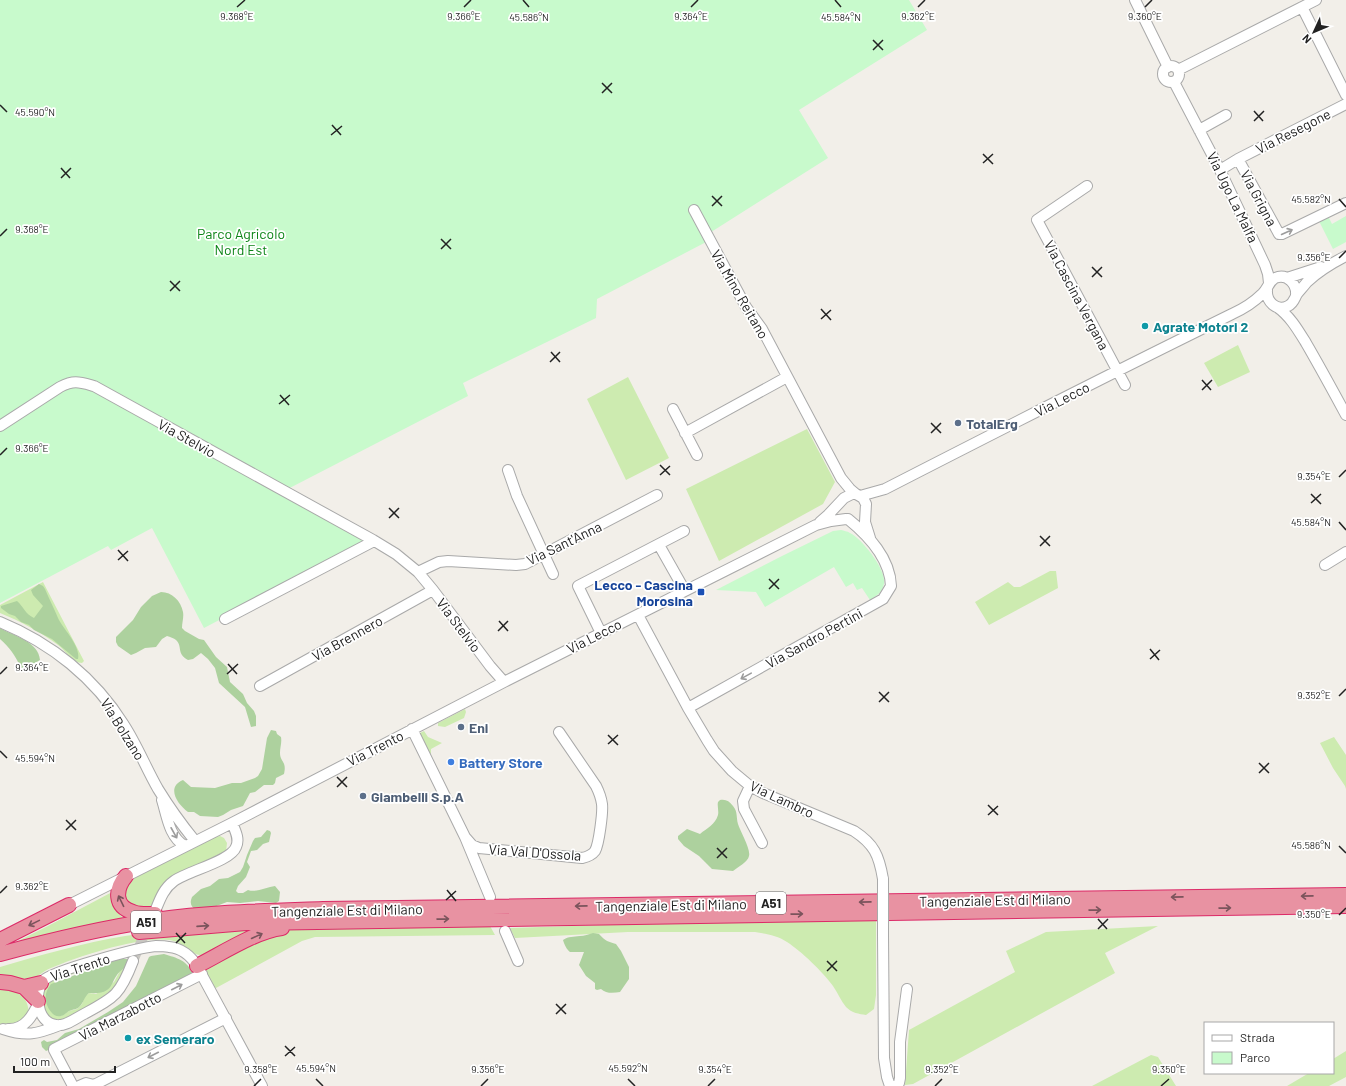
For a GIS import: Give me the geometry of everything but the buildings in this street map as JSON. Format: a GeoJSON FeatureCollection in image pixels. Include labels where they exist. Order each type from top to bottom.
{"type":"FeatureCollection","features":[{"type":"Feature","properties":{"kind":"highway"},"geometry":{"type":"LineString","coordinates":[[126,876],[121,882],[117,893],[124,908],[139,914],[196,916]]}},
{"type":"Feature","properties":{"kind":"highway","name":"Tangenziale Est di Milano"},"geometry":{"type":"LineString","coordinates":[[0,954],[96,930],[156,920],[236,912],[323,909],[1346,895]]}},
{"type":"Feature","properties":{"kind":"highway"},"geometry":{"type":"LineString","coordinates":[[0,940],[69,905]]}},
{"type":"Feature","properties":{"kind":"highway","name":"Tangenziale Est di Milano"},"geometry":{"type":"LineString","coordinates":[[0,964],[73,944],[154,930],[246,923],[1346,906]]}},
{"type":"Feature","properties":{"kind":"highway"},"geometry":{"type":"LineString","coordinates":[[200,970],[254,937],[272,930],[362,921]]}},
{"type":"Feature","properties":{"kind":"highway"},"geometry":{"type":"LineString","coordinates":[[0,982],[24,986],[41,983]]}},
{"type":"Feature","properties":{"kind":"highway"},"geometry":{"type":"LineString","coordinates":[[24,986],[39,1001]]}},
{"type":"Feature","properties":{"kind":"street"},"geometry":{"type":"LineString","coordinates":[[1135,0],[1168,67]]}},
{"type":"Feature","properties":{"kind":"street"},"geometry":{"type":"LineString","coordinates":[[1178,70],[1316,0]]}},
{"type":"Feature","properties":{"kind":"street"},"geometry":{"type":"LineString","coordinates":[[1302,7],[1346,95]]}},
{"type":"Feature","properties":{"kind":"street"},"geometry":{"type":"LineString","coordinates":[[1174,66],[1178,70],[1179,76],[1174,82],[1164,79],[1163,73],[1168,67],[1174,66]]}},
{"type":"Feature","properties":{"kind":"street","name":"Via Ugo La Malfa"},"geometry":{"type":"LineString","coordinates":[[1174,82],[1220,170],[1265,265],[1268,274],[1268,286]]}},
{"type":"Feature","properties":{"kind":"street","name":"Via Resegone"},"geometry":{"type":"LineString","coordinates":[[1220,170],[1238,159],[1346,104]]}},
{"type":"Feature","properties":{"kind":"street"},"geometry":{"type":"LineString","coordinates":[[1199,130],[1226,115]]}},
{"type":"Feature","properties":{"kind":"street","name":"Via Grigna"},"geometry":{"type":"LineString","coordinates":[[1238,159],[1278,234],[1282,234],[1346,203]]}},
{"type":"Feature","properties":{"kind":"street","name":"Via Cascina Vergana"},"geometry":{"type":"LineString","coordinates":[[1087,186],[1037,220],[1125,385]]}},
{"type":"Feature","properties":{"kind":"street","name":"Via Mino Reitano"},"geometry":{"type":"LineString","coordinates":[[694,210],[746,307],[762,330],[842,478],[850,489],[858,495]]}},
{"type":"Feature","properties":{"kind":"street","name":"Via Lecco"},"geometry":{"type":"LineString","coordinates":[[1241,310],[1261,305],[1287,307],[1308,282],[1318,273],[1346,256]]}},
{"type":"Feature","properties":{"kind":"street","name":"Via Lecco"},"geometry":{"type":"LineString","coordinates":[[816,525],[842,500],[852,494],[858,495],[885,489],[1117,370],[1241,310],[1259,297],[1275,278],[1284,278],[1331,264]]}},
{"type":"Feature","properties":{"kind":"street","name":"Via Ugo La Malfa"},"geometry":{"type":"LineString","coordinates":[[1265,265],[1284,278]]}},
{"type":"Feature","properties":{"kind":"street"},"geometry":{"type":"LineString","coordinates":[[1284,278],[1292,281],[1295,286],[1295,298],[1292,312],[1294,324]]}},
{"type":"Feature","properties":{"kind":"street"},"geometry":{"type":"LineString","coordinates":[[1268,286],[1267,298],[1286,314],[1294,324],[1346,416]]}},
{"type":"Feature","properties":{"kind":"street"},"geometry":{"type":"LineString","coordinates":[[685,433],[787,377]]}},
{"type":"Feature","properties":{"kind":"street","name":"Via Stelvio"},"geometry":{"type":"LineString","coordinates":[[0,426],[60,386],[70,382],[94,386],[396,554],[418,572],[504,682]]}},
{"type":"Feature","properties":{"kind":"street"},"geometry":{"type":"LineString","coordinates":[[673,409],[697,455]]}},
{"type":"Feature","properties":{"kind":"street"},"geometry":{"type":"LineString","coordinates":[[508,470],[517,496],[553,574]]}},
{"type":"Feature","properties":{"kind":"street","name":"Via Mino Reitano"},"geometry":{"type":"LineString","coordinates":[[842,478],[844,486],[842,500]]}},
{"type":"Feature","properties":{"kind":"street","name":"Via Lecco"},"geometry":{"type":"LineString","coordinates":[[504,682],[816,525],[831,521],[847,519],[852,521],[861,518],[870,504],[885,489]]}},
{"type":"Feature","properties":{"kind":"street","name":"Via Sant'Anna"},"geometry":{"type":"LineString","coordinates":[[418,572],[430,566],[448,561],[516,565],[525,564],[657,495]]}},
{"type":"Feature","properties":{"kind":"street"},"geometry":{"type":"LineString","coordinates":[[858,495],[865,501],[867,508],[865,522],[872,542]]}},
{"type":"Feature","properties":{"kind":"street"},"geometry":{"type":"LineString","coordinates":[[842,500],[840,510],[843,516],[858,527],[872,542]]}},
{"type":"Feature","properties":{"kind":"street"},"geometry":{"type":"LineString","coordinates":[[601,633],[578,586],[684,531]]}},
{"type":"Feature","properties":{"kind":"street"},"geometry":{"type":"LineString","coordinates":[[226,619],[374,541]]}},
{"type":"Feature","properties":{"kind":"street","name":"Via Sandro Pertini"},"geometry":{"type":"LineString","coordinates":[[688,708],[883,599],[891,586],[889,570],[872,542]]}},
{"type":"Feature","properties":{"kind":"street"},"geometry":{"type":"LineString","coordinates":[[659,545],[685,591]]}},
{"type":"Feature","properties":{"kind":"street"},"geometry":{"type":"LineString","coordinates":[[1325,565],[1346,552]]}},
{"type":"Feature","properties":{"kind":"street","name":"Via Brennero"},"geometry":{"type":"LineString","coordinates":[[260,686],[433,590]]}},
{"type":"Feature","properties":{"kind":"street","name":"Via Lambro"},"geometry":{"type":"LineString","coordinates":[[638,614],[688,708],[714,751],[732,771],[750,786],[763,793],[854,831],[862,836],[874,849],[878,856],[882,879],[884,1058],[890,1086]]}},
{"type":"Feature","properties":{"kind":"street","name":"Via Bolzano"},"geometry":{"type":"LineString","coordinates":[[0,622],[44,645],[61,656],[87,678],[106,700],[125,726],[159,790]]}},
{"type":"Feature","properties":{"kind":"street","name":"Via Trento"},"geometry":{"type":"LineString","coordinates":[[69,905],[232,823],[504,682]]}},
{"type":"Feature","properties":{"kind":"street","name":"Via Trento"},"geometry":{"type":"LineString","coordinates":[[412,729],[465,837],[490,897]]}},
{"type":"Feature","properties":{"kind":"street","name":"Via Val D'Ossola"},"geometry":{"type":"LineString","coordinates":[[465,837],[472,845],[479,848],[582,858],[593,854],[597,846],[602,813],[600,796],[596,786],[560,732]]}},
{"type":"Feature","properties":{"kind":"street"},"geometry":{"type":"LineString","coordinates":[[750,786],[743,801],[744,809],[762,843]]}},
{"type":"Feature","properties":{"kind":"street"},"geometry":{"type":"LineString","coordinates":[[159,790],[195,841]]}},
{"type":"Feature","properties":{"kind":"street"},"geometry":{"type":"LineString","coordinates":[[159,790],[171,830],[178,841],[185,846]]}},
{"type":"Feature","properties":{"kind":"street"},"geometry":{"type":"LineString","coordinates":[[156,909],[164,891],[173,881],[225,858],[234,851],[238,841],[232,823]]}},
{"type":"Feature","properties":{"kind":"street"},"geometry":{"type":"LineString","coordinates":[[505,931],[518,961]]}},
{"type":"Feature","properties":{"kind":"street","name":"Via Trento"},"geometry":{"type":"LineString","coordinates":[[39,1001],[38,992],[41,983],[48,976],[54,973],[156,946],[169,947],[183,952],[191,958],[200,970]]}},
{"type":"Feature","properties":{"kind":"street","name":"Via Trento"},"geometry":{"type":"LineString","coordinates":[[60,1025],[109,1000],[115,995],[124,984],[133,961]]}},
{"type":"Feature","properties":{"kind":"street"},"geometry":{"type":"LineString","coordinates":[[200,970],[262,1086]]}},
{"type":"Feature","properties":{"kind":"street","name":"Via Marzabotto"},"geometry":{"type":"LineString","coordinates":[[73,1086],[54,1049],[200,970]]}},
{"type":"Feature","properties":{"kind":"street"},"geometry":{"type":"LineString","coordinates":[[896,1086],[899,1083],[900,1042],[906,989]]}},
{"type":"Feature","properties":{"kind":"street"},"geometry":{"type":"LineString","coordinates":[[39,1001],[42,1014],[49,1022],[55,1025],[60,1025]]}},
{"type":"Feature","properties":{"kind":"street"},"geometry":{"type":"LineString","coordinates":[[5,1029],[22,1026],[28,1021],[35,1011],[39,1001]]}},
{"type":"Feature","properties":{"kind":"street"},"geometry":{"type":"LineString","coordinates":[[79,1086],[86,1082],[94,1085],[226,1018]]}},
{"type":"Feature","properties":{"kind":"street"},"geometry":{"type":"LineString","coordinates":[[5,1029],[41,1028],[46,1027],[49,1022]]}},
{"type":"Feature","properties":{"kind":"street","name":"Via Marzabotto"},"geometry":{"type":"LineString","coordinates":[[5,1029],[14,1033],[36,1034],[60,1025]]}},
{"type":"Feature","properties":{"kind":"green space","name":"Parco Agricolo Nord Est"},"geometry":{"type":"Polygon","coordinates":[[[0,0],[909,0],[927,30],[799,110],[828,158],[708,234],[710,240],[597,299],[596,318],[463,383],[468,396],[280,493],[364,540],[363,545],[204,628],[152,528],[111,550],[108,546],[0,603],[0,0]]]}},
{"type":"Feature","properties":{"kind":"green space"},"geometry":{"type":"Polygon","coordinates":[[[1328,216],[1332,224],[1346,216],[1346,242],[1333,249],[1319,221],[1328,216]]]}},
{"type":"Feature","properties":{"kind":"green space"},"geometry":{"type":"Polygon","coordinates":[[[1238,345],[1250,372],[1218,387],[1204,363],[1238,345]]]}},
{"type":"Feature","properties":{"kind":"green space"},"geometry":{"type":"Polygon","coordinates":[[[628,377],[669,458],[626,480],[587,399],[628,377]]]}},
{"type":"Feature","properties":{"kind":"green space"},"geometry":{"type":"Polygon","coordinates":[[[807,429],[835,482],[823,504],[719,561],[686,489],[807,429]]]}},
{"type":"Feature","properties":{"kind":"green space"},"geometry":{"type":"Polygon","coordinates":[[[841,530],[849,532],[855,536],[867,548],[882,571],[884,584],[882,590],[870,600],[862,588],[857,590],[853,583],[846,587],[834,567],[765,607],[756,592],[716,590],[833,531],[841,530]]]}},
{"type":"Feature","properties":{"kind":"green space"},"geometry":{"type":"Polygon","coordinates":[[[1050,571],[1056,571],[1058,588],[989,625],[975,602],[1008,582],[1014,587],[1020,587],[1050,571]]]}},
{"type":"Feature","properties":{"kind":"green space"},"geometry":{"type":"Polygon","coordinates":[[[43,582],[84,661],[82,663],[75,661],[58,645],[37,631],[0,613],[0,605],[43,582]]]}},
{"type":"Feature","properties":{"kind":"green space"},"geometry":{"type":"Polygon","coordinates":[[[39,584],[45,589],[60,622],[74,643],[77,649],[78,659],[76,659],[52,639],[34,630],[29,625],[21,622],[15,616],[9,614],[1,608],[1,606],[17,601],[34,618],[43,606],[33,595],[31,590],[39,584]]]}},
{"type":"Feature","properties":{"kind":"green space"},"geometry":{"type":"Polygon","coordinates":[[[161,592],[172,595],[180,604],[183,614],[182,628],[199,639],[204,640],[216,657],[227,667],[230,682],[243,694],[247,703],[254,711],[256,716],[256,726],[251,727],[245,707],[219,683],[215,668],[201,653],[193,659],[188,660],[182,655],[176,640],[167,636],[162,639],[156,647],[145,648],[131,655],[118,646],[116,637],[133,620],[141,607],[152,596],[161,592]]]}},
{"type":"Feature","properties":{"kind":"green space"},"geometry":{"type":"Polygon","coordinates":[[[0,628],[31,644],[39,654],[40,660],[26,668],[21,668],[12,652],[0,639],[0,628]]]}},
{"type":"Feature","properties":{"kind":"green space"},"geometry":{"type":"Polygon","coordinates":[[[465,709],[466,712],[464,718],[445,727],[438,726],[438,723],[465,709]]]}},
{"type":"Feature","properties":{"kind":"green space"},"geometry":{"type":"Polygon","coordinates":[[[271,730],[276,731],[281,737],[280,756],[285,766],[284,774],[276,778],[273,785],[264,785],[255,792],[250,793],[243,806],[218,817],[200,816],[194,812],[188,812],[180,805],[174,791],[178,783],[183,780],[191,787],[215,788],[232,783],[241,783],[258,776],[262,769],[267,738],[271,730]]]}},
{"type":"Feature","properties":{"kind":"green space"},"geometry":{"type":"Polygon","coordinates":[[[424,731],[428,737],[442,743],[431,749],[431,754],[425,750],[420,733],[424,731]]]}},
{"type":"Feature","properties":{"kind":"green space"},"geometry":{"type":"Polygon","coordinates":[[[1334,737],[1346,755],[1346,789],[1320,743],[1334,737]]]}},
{"type":"Feature","properties":{"kind":"green space"},"geometry":{"type":"Polygon","coordinates":[[[720,800],[727,801],[735,808],[738,824],[749,853],[747,860],[733,871],[712,869],[699,856],[684,846],[678,839],[678,836],[687,829],[700,834],[710,826],[718,815],[718,802],[720,800]]]}},
{"type":"Feature","properties":{"kind":"green space"},"geometry":{"type":"Polygon","coordinates":[[[267,830],[271,833],[269,842],[263,844],[257,850],[251,851],[247,862],[250,867],[246,877],[238,886],[236,891],[238,893],[243,893],[248,890],[258,890],[275,886],[280,892],[279,901],[276,903],[258,901],[240,903],[227,902],[214,907],[196,910],[193,908],[191,903],[192,897],[201,889],[210,886],[219,879],[228,878],[240,872],[253,841],[255,838],[261,837],[267,830]]]}},
{"type":"Feature","properties":{"kind":"green space"},"geometry":{"type":"Polygon","coordinates":[[[220,836],[224,838],[227,843],[226,852],[175,877],[150,912],[133,911],[120,893],[130,878],[214,837],[220,836]]]}},
{"type":"Feature","properties":{"kind":"green space"},"geometry":{"type":"Polygon","coordinates":[[[114,891],[113,900],[115,907],[119,914],[126,920],[2,949],[48,926],[114,891]]]}},
{"type":"Feature","properties":{"kind":"green space"},"geometry":{"type":"Polygon","coordinates":[[[876,920],[876,995],[874,1009],[866,1015],[856,1013],[848,1009],[829,980],[812,962],[787,942],[771,935],[755,932],[628,932],[515,938],[510,928],[728,921],[876,920]]]}},
{"type":"Feature","properties":{"kind":"green space"},"geometry":{"type":"Polygon","coordinates":[[[263,924],[208,955],[196,954],[175,941],[142,941],[110,948],[63,963],[48,969],[31,981],[0,977],[0,967],[94,942],[125,936],[159,932],[263,924]]]}},
{"type":"Feature","properties":{"kind":"green space"},"geometry":{"type":"Polygon","coordinates":[[[490,926],[495,935],[315,937],[302,941],[216,988],[213,987],[205,974],[206,968],[212,961],[286,930],[373,927],[490,926]]]}},
{"type":"Feature","properties":{"kind":"green space"},"geometry":{"type":"Polygon","coordinates":[[[1158,926],[1105,953],[1115,973],[913,1084],[905,1085],[909,1030],[1015,972],[1006,951],[1046,932],[1158,926]]]}},
{"type":"Feature","properties":{"kind":"green space"},"geometry":{"type":"Polygon","coordinates":[[[593,933],[599,934],[607,941],[616,944],[629,967],[629,979],[620,992],[610,993],[601,989],[595,989],[595,983],[586,976],[579,965],[584,952],[570,952],[563,940],[569,937],[583,936],[593,933]]]}},
{"type":"Feature","properties":{"kind":"green space"},"geometry":{"type":"Polygon","coordinates":[[[164,954],[177,958],[185,963],[191,969],[193,974],[53,1048],[46,1051],[42,1047],[41,1042],[44,1040],[47,1042],[57,1040],[65,1033],[79,1029],[123,1002],[136,986],[149,957],[164,954]]]}},
{"type":"Feature","properties":{"kind":"green space"},"geometry":{"type":"Polygon","coordinates":[[[118,959],[127,959],[128,962],[125,968],[116,976],[109,989],[98,993],[89,993],[79,1007],[62,1016],[56,1016],[50,1011],[46,1002],[46,996],[51,984],[118,959]]]}},
{"type":"Feature","properties":{"kind":"green space"},"geometry":{"type":"Polygon","coordinates":[[[111,960],[54,981],[61,1016],[69,1011],[77,1009],[82,1004],[85,996],[89,993],[96,994],[114,982],[120,971],[125,968],[122,977],[111,994],[71,1017],[56,1022],[45,1013],[42,993],[48,981],[111,960]]]}},
{"type":"Feature","properties":{"kind":"green space"},"geometry":{"type":"Polygon","coordinates":[[[0,988],[16,992],[24,998],[29,1014],[22,1024],[0,1026],[0,988]]]}},
{"type":"Feature","properties":{"kind":"green space"},"geometry":{"type":"Polygon","coordinates":[[[1346,1051],[1346,1077],[1329,1086],[1287,1086],[1307,1074],[1334,1074],[1334,1058],[1346,1051]]]}},
{"type":"Feature","properties":{"kind":"green space"},"geometry":{"type":"Polygon","coordinates":[[[1151,1055],[1158,1057],[1176,1086],[1092,1086],[1151,1055]]]}},
{"type":"Feature","properties":{"kind":"tunnel"},"geometry":{"type":"LineString","coordinates":[[133,961],[148,926]]}},
{"type":"Feature","properties":{"kind":"place","name":"Agrate Motori 2"},"geometry":{"type":"Point","coordinates":[1145,326]}},
{"type":"Feature","properties":{"kind":"place","name":"TotalErg"},"geometry":{"type":"Point","coordinates":[958,423]}},
{"type":"Feature","properties":{"kind":"place","name":"Lecco - Cascina Morosina"},"geometry":{"type":"Point","coordinates":[701,592]}},
{"type":"Feature","properties":{"kind":"place","name":"Eni"},"geometry":{"type":"Point","coordinates":[461,727]}},
{"type":"Feature","properties":{"kind":"place","name":"Battery Store"},"geometry":{"type":"Point","coordinates":[451,762]}},
{"type":"Feature","properties":{"kind":"place","name":"Giambelli S.p.A"},"geometry":{"type":"Point","coordinates":[363,796]}},
{"type":"Feature","properties":{"kind":"place","name":"ex Semeraro"},"geometry":{"type":"Point","coordinates":[128,1038]}}]}
